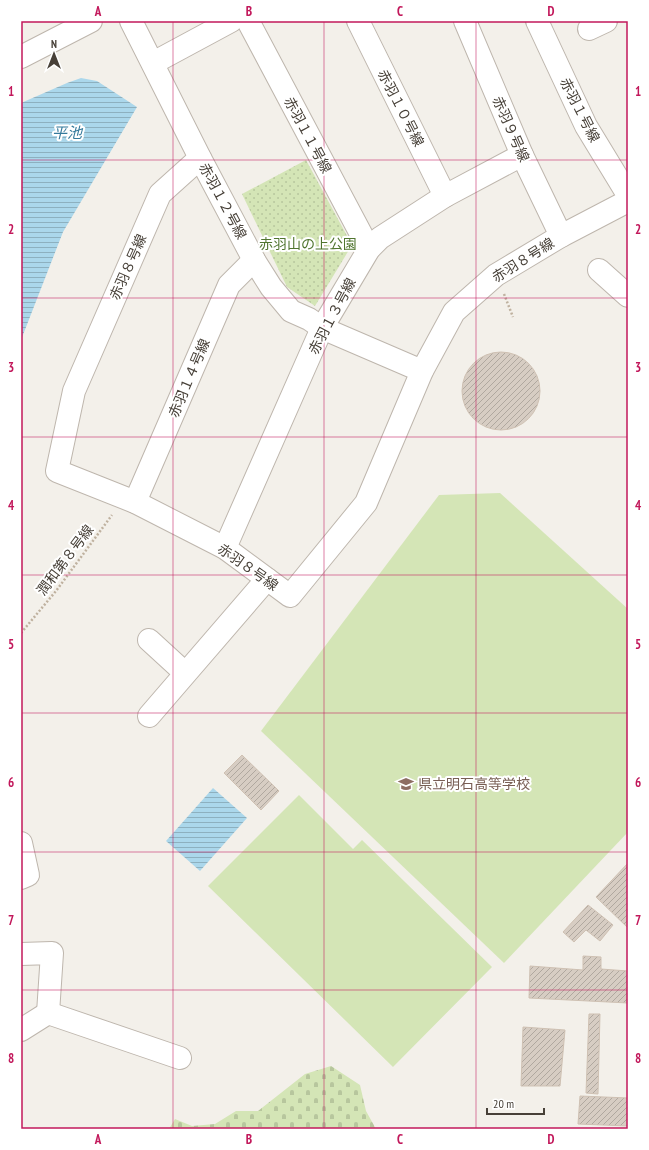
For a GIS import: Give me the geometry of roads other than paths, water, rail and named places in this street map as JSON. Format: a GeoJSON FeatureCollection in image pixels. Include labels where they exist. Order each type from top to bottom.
{"type":"FeatureCollection","features":[{"type":"Feature","properties":{"kind":"street"},"geometry":{"type":"LineString","coordinates":[[21,57],[91,21]]}},
{"type":"Feature","properties":{"kind":"street","name":"赤羽１２号線"},"geometry":{"type":"LineString","coordinates":[[132,21],[200,158],[254,260],[271,287],[291,311],[309,319],[322,328],[422,371]]}},
{"type":"Feature","properties":{"kind":"street"},"geometry":{"type":"LineString","coordinates":[[153,63],[231,21]]}},
{"type":"Feature","properties":{"kind":"street","name":"赤羽１１号線"},"geometry":{"type":"LineString","coordinates":[[248,21],[369,249]]}},
{"type":"Feature","properties":{"kind":"street","name":"赤羽１０号線"},"geometry":{"type":"LineString","coordinates":[[358,21],[445,196]]}},
{"type":"Feature","properties":{"kind":"street","name":"赤羽９号線"},"geometry":{"type":"LineString","coordinates":[[465,21],[522,155],[561,236]]}},
{"type":"Feature","properties":{"kind":"street","name":"赤羽１号線"},"geometry":{"type":"LineString","coordinates":[[537,21],[586,126],[628,195]]}},
{"type":"Feature","properties":{"kind":"street","name":"赤羽１３号線"},"geometry":{"type":"LineString","coordinates":[[225,548],[322,328],[369,249],[380,238],[445,196],[522,155]]}},
{"type":"Feature","properties":{"kind":"street","name":"赤羽８号線"},"geometry":{"type":"LineString","coordinates":[[200,158],[160,194],[74,391],[57,471],[130,500],[225,548],[290,596],[366,503],[422,371],[454,312],[496,275],[561,236],[628,201]]}},
{"type":"Feature","properties":{"kind":"street","name":"赤羽１４号線"},"geometry":{"type":"LineString","coordinates":[[130,500],[229,285],[254,260]]}},
{"type":"Feature","properties":{"kind":"street"},"geometry":{"type":"LineString","coordinates":[[599,270],[628,296]]}},
{"type":"Feature","properties":{"kind":"street"},"geometry":{"type":"LineString","coordinates":[[149,716],[267,579]]}},
{"type":"Feature","properties":{"kind":"street"},"geometry":{"type":"LineString","coordinates":[[149,640],[186,673]]}},
{"type":"Feature","properties":{"kind":"street"},"geometry":{"type":"LineString","coordinates":[[21,843],[28,875],[21,878]]}},
{"type":"Feature","properties":{"kind":"street"},"geometry":{"type":"LineString","coordinates":[[21,954],[52,953],[48,1013]]}},
{"type":"Feature","properties":{"kind":"street"},"geometry":{"type":"LineString","coordinates":[[21,1030],[48,1013]]}},
{"type":"Feature","properties":{"kind":"street"},"geometry":{"type":"LineString","coordinates":[[48,1013],[180,1058]]}},
{"type":"Feature","properties":{"kind":"water","name":"平池"},"geometry":{"type":"Polygon","coordinates":[[[81,78],[97,81],[137,107],[63,232],[21,340],[21,103],[81,78]]]}},
{"type":"Feature","properties":{"kind":"water"},"geometry":{"type":"Polygon","coordinates":[[[213,788],[247,818],[200,871],[166,841],[213,788]]]}},
{"type":"Feature","properties":{"kind":"place","name":"県立明石高等学校"},"geometry":{"type":"Point","coordinates":[406,784]}},
{"type":"Feature","properties":{"kind":"park label","name":"赤羽山の上公園"},"geometry":{"type":"Point","coordinates":[308,244]}}]}
